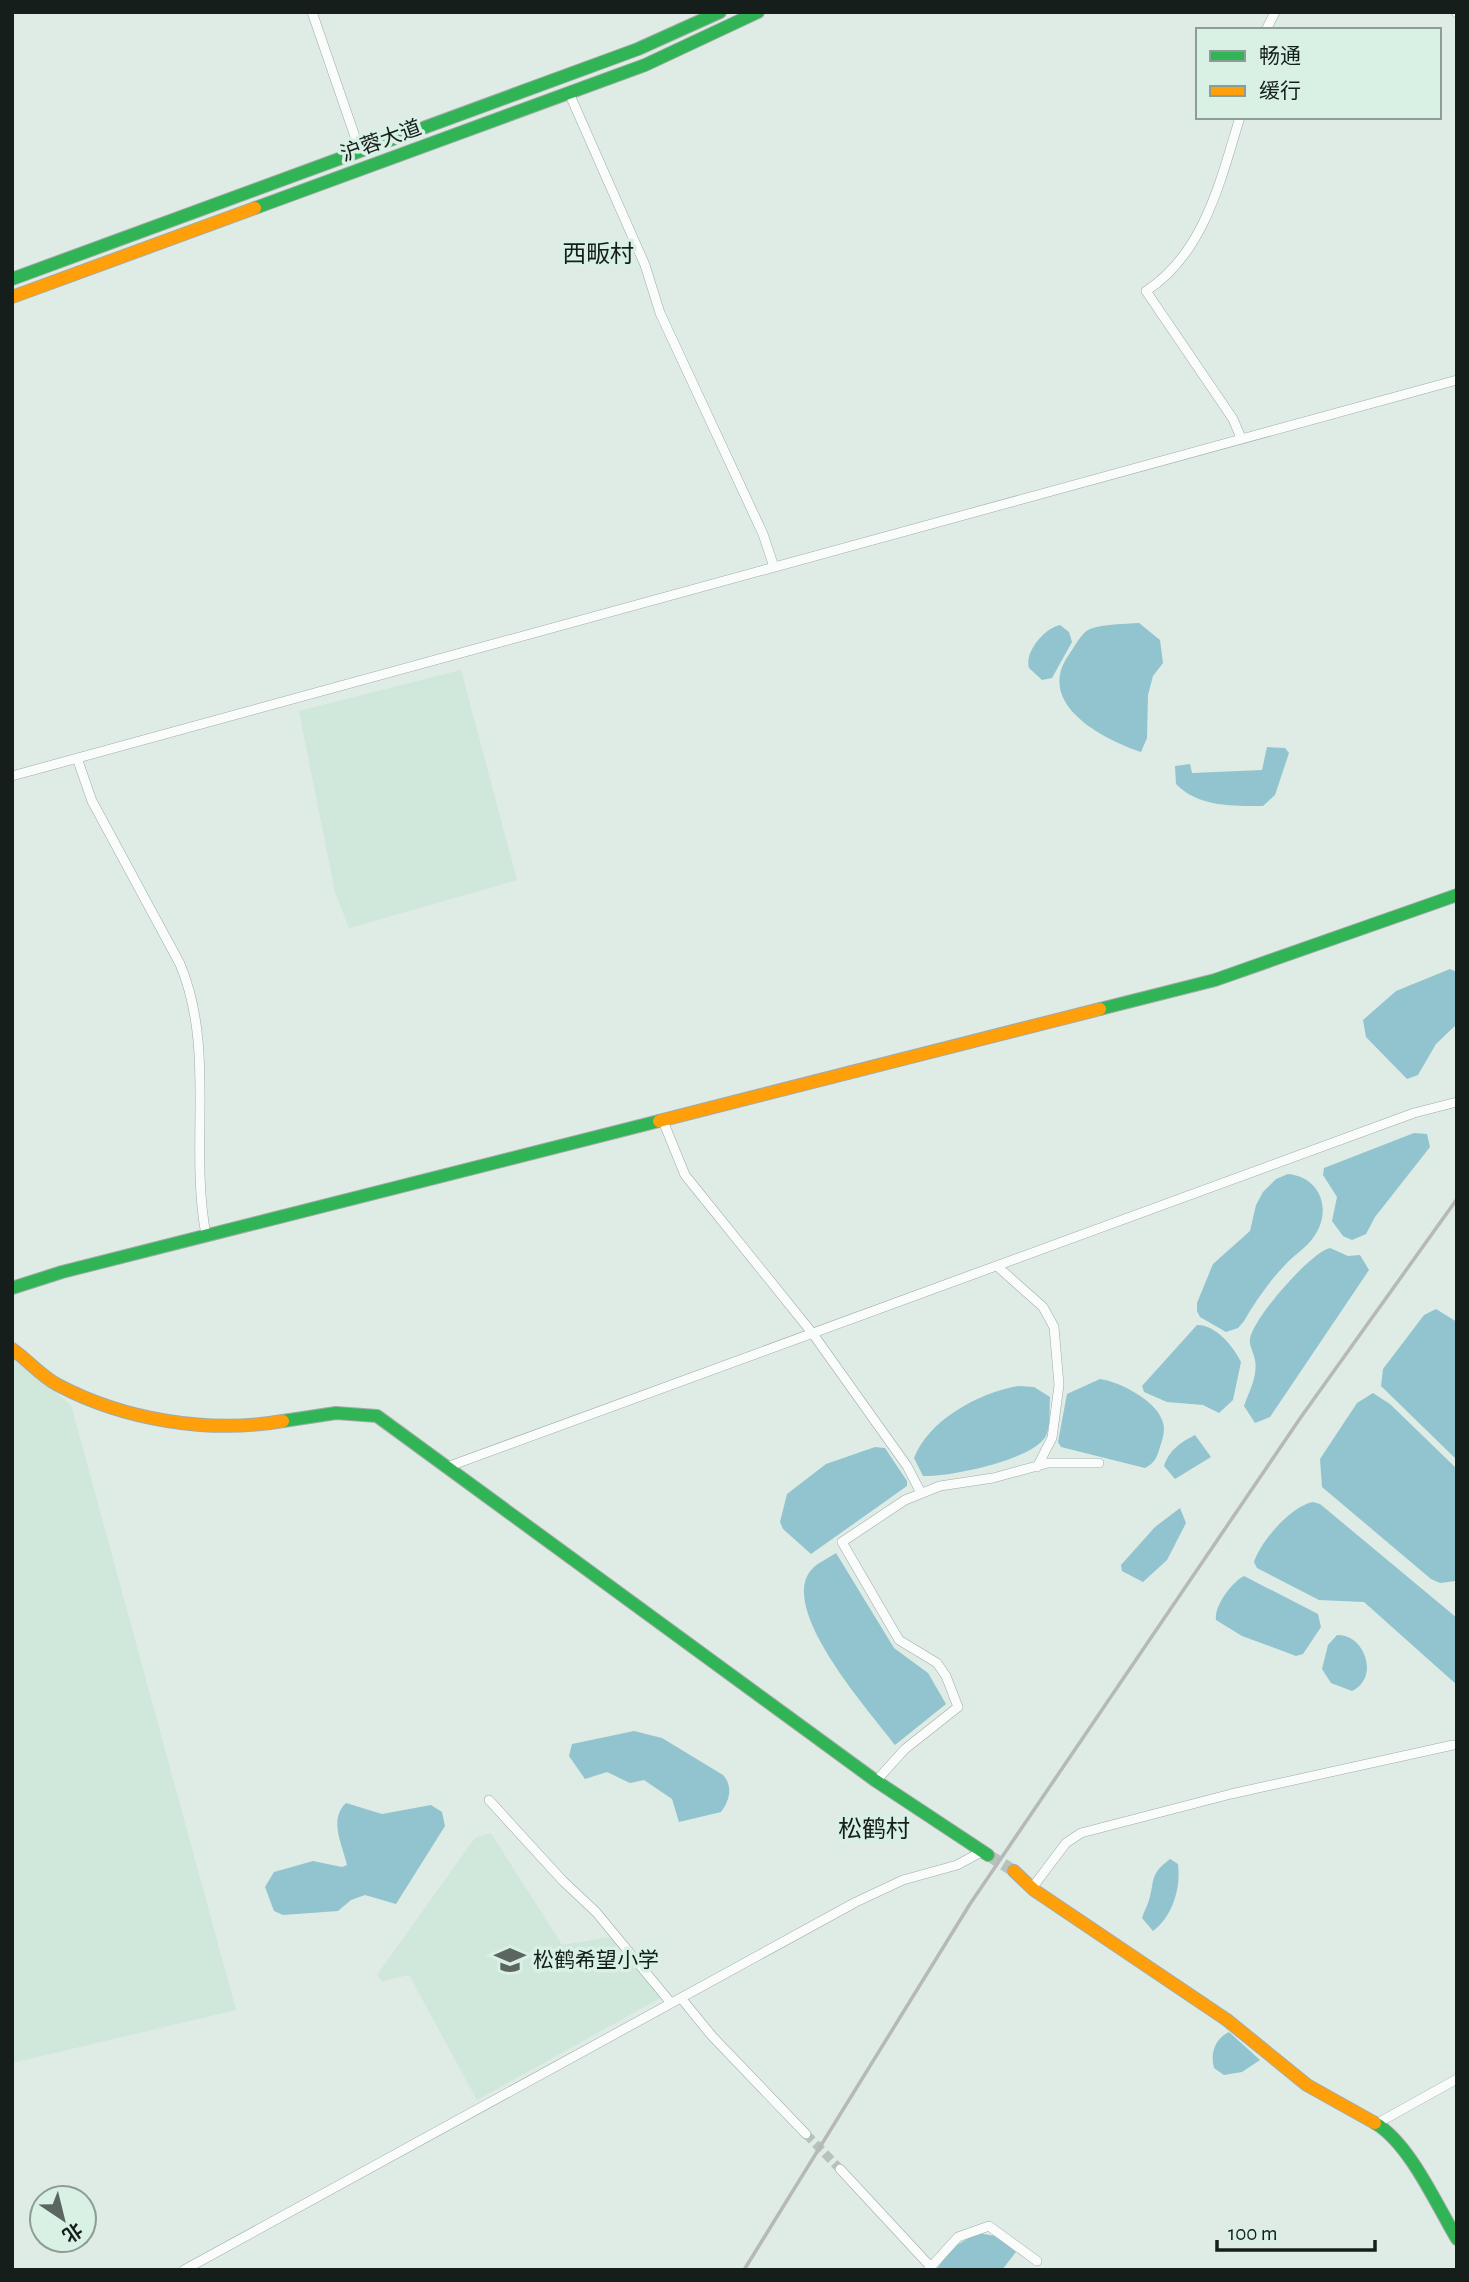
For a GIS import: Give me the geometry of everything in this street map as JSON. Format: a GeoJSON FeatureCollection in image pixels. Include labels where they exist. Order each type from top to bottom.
{"type":"FeatureCollection","features":[{"type":"Feature","properties":{"kind":"main road","name":"沪蓉大道"},"geometry":{"type":"LineString","coordinates":[[12,279],[638,49],[720,12]]}},
{"type":"Feature","properties":{"kind":"main road","name":"沪蓉大道"},"geometry":{"type":"LineString","coordinates":[[12,297],[569,93],[683,49],[758,12]]}},
{"type":"Feature","properties":{"kind":"main road"},"geometry":{"type":"LineString","coordinates":[[12,1288],[62,1272],[206,1235],[1214,980],[1457,895]]}},
{"type":"Feature","properties":{"kind":"main road"},"geometry":{"type":"LineString","coordinates":[[12,1349],[56,1384],[91,1401],[168,1420],[263,1424],[369,1413],[384,1420],[876,1781],[986,1853]]}},
{"type":"Feature","properties":{"kind":"main road"},"geometry":{"type":"LineString","coordinates":[[1014,1871],[1032,1888],[1227,2020],[1307,2085],[1395,2137],[1457,2239]]}},
{"type":"Feature","properties":{"kind":"street"},"geometry":{"type":"LineString","coordinates":[[312,12],[360,151]]}},
{"type":"Feature","properties":{"kind":"street"},"geometry":{"type":"LineString","coordinates":[[1267,28],[1275,12]]}},
{"type":"Feature","properties":{"kind":"street"},"geometry":{"type":"LineString","coordinates":[[569,93],[645,265],[660,313],[763,534],[774,567]]}},
{"type":"Feature","properties":{"kind":"street"},"geometry":{"type":"LineString","coordinates":[[1239,119],[1218,194],[1208,214],[1185,251],[1166,274],[1146,291],[1233,419],[1241,438]]}},
{"type":"Feature","properties":{"kind":"street"},"geometry":{"type":"LineString","coordinates":[[12,776],[1457,380]]}},
{"type":"Feature","properties":{"kind":"street"},"geometry":{"type":"LineString","coordinates":[[76,758],[92,801],[180,964],[190,989],[201,1084],[198,1174],[206,1235]]}},
{"type":"Feature","properties":{"kind":"street"},"geometry":{"type":"LineString","coordinates":[[447,1468],[1414,1113],[1457,1102]]}},
{"type":"Feature","properties":{"kind":"street"},"geometry":{"type":"LineString","coordinates":[[663,1121],[685,1175],[813,1334],[907,1466],[922,1493]]}},
{"type":"Feature","properties":{"kind":"street"},"geometry":{"type":"LineString","coordinates":[[998,1267],[1043,1307],[1054,1327],[1058,1356],[1057,1398],[1052,1438],[1037,1467]]}},
{"type":"Feature","properties":{"kind":"street"},"geometry":{"type":"LineString","coordinates":[[876,1781],[905,1749],[958,1707],[946,1676],[937,1664],[899,1640],[842,1542],[892,1508],[940,1486],[1048,1463],[1099,1463]]}},
{"type":"Feature","properties":{"kind":"street"},"geometry":{"type":"LineString","coordinates":[[1032,1888],[1066,1843],[1082,1833],[1231,1794],[1453,1745]]}},
{"type":"Feature","properties":{"kind":"street"},"geometry":{"type":"LineString","coordinates":[[489,1800],[596,1912],[671,2003]]}},
{"type":"Feature","properties":{"kind":"street"},"geometry":{"type":"LineString","coordinates":[[184,2270],[856,1902],[903,1880],[957,1865],[986,1853]]}},
{"type":"Feature","properties":{"kind":"street"},"geometry":{"type":"LineString","coordinates":[[681,1998],[712,2036],[806,2134]]}},
{"type":"Feature","properties":{"kind":"street"},"geometry":{"type":"LineString","coordinates":[[1376,2124],[1457,2079]]}},
{"type":"Feature","properties":{"kind":"street"},"geometry":{"type":"LineString","coordinates":[[840,2169],[929,2268],[958,2236],[989,2226],[1037,2261]]}},
{"type":"Feature","properties":{"kind":"shaded area"},"geometry":{"type":"Polygon","coordinates":[[[461,670],[517,880],[349,928],[335,892],[299,711],[461,670]]]}},
{"type":"Feature","properties":{"kind":"shaded area"},"geometry":{"type":"Polygon","coordinates":[[[12,1355],[71,1405],[236,2010],[12,2063],[12,1355]]]}},
{"type":"Feature","properties":{"kind":"shaded area","name":"松鹤希望小学"},"geometry":{"type":"Polygon","coordinates":[[[491,1833],[562,1945],[611,1937],[662,1997],[477,2100],[409,1975],[382,1981],[377,1975],[475,1838],[491,1833]]]}},
{"type":"Feature","properties":{"kind":"water"},"geometry":{"type":"Polygon","coordinates":[[[1139,623],[1160,640],[1163,663],[1153,676],[1148,695],[1147,738],[1141,752],[1092,728],[1066,703],[1060,688],[1061,671],[1081,636],[1087,631],[1108,625],[1139,623]]]}},
{"type":"Feature","properties":{"kind":"water"},"geometry":{"type":"Polygon","coordinates":[[[1060,625],[1069,632],[1072,642],[1052,678],[1042,680],[1029,668],[1030,655],[1042,636],[1060,625]]]}},
{"type":"Feature","properties":{"kind":"water"},"geometry":{"type":"Polygon","coordinates":[[[1267,747],[1285,748],[1289,753],[1275,795],[1263,806],[1216,804],[1185,792],[1176,784],[1175,766],[1190,764],[1192,773],[1262,770],[1267,747]]]}},
{"type":"Feature","properties":{"kind":"water"},"geometry":{"type":"Polygon","coordinates":[[[1450,969],[1457,972],[1457,1024],[1436,1044],[1418,1075],[1407,1079],[1366,1037],[1363,1020],[1396,991],[1450,969]]]}},
{"type":"Feature","properties":{"kind":"water"},"geometry":{"type":"Polygon","coordinates":[[[1414,1133],[1427,1134],[1430,1147],[1375,1217],[1366,1234],[1352,1240],[1343,1236],[1332,1221],[1337,1197],[1323,1175],[1324,1168],[1414,1133]]]}},
{"type":"Feature","properties":{"kind":"water"},"geometry":{"type":"Polygon","coordinates":[[[1288,1174],[1309,1181],[1316,1188],[1323,1207],[1319,1228],[1310,1242],[1274,1277],[1238,1328],[1226,1332],[1200,1317],[1197,1303],[1213,1264],[1250,1231],[1256,1205],[1263,1192],[1276,1179],[1288,1174]]]}},
{"type":"Feature","properties":{"kind":"water"},"geometry":{"type":"Polygon","coordinates":[[[1330,1248],[1348,1256],[1360,1255],[1369,1270],[1270,1417],[1255,1423],[1244,1406],[1255,1372],[1250,1342],[1254,1329],[1261,1316],[1297,1273],[1321,1252],[1330,1248]]]}},
{"type":"Feature","properties":{"kind":"water"},"geometry":{"type":"Polygon","coordinates":[[[1436,1309],[1457,1322],[1457,1460],[1381,1386],[1383,1369],[1424,1315],[1436,1309]]]}},
{"type":"Feature","properties":{"kind":"water"},"geometry":{"type":"Polygon","coordinates":[[[1197,1325],[1217,1332],[1229,1343],[1241,1362],[1233,1400],[1219,1413],[1203,1405],[1167,1402],[1144,1392],[1142,1386],[1197,1325]]]}},
{"type":"Feature","properties":{"kind":"water"},"geometry":{"type":"Polygon","coordinates":[[[1100,1379],[1136,1393],[1152,1406],[1162,1420],[1164,1434],[1158,1454],[1145,1468],[1061,1447],[1058,1442],[1067,1394],[1100,1379]]]}},
{"type":"Feature","properties":{"kind":"water"},"geometry":{"type":"Polygon","coordinates":[[[1018,1386],[1034,1387],[1050,1397],[1048,1432],[1038,1445],[1025,1453],[989,1465],[951,1474],[923,1476],[914,1458],[921,1444],[943,1420],[971,1402],[1018,1386]]]}},
{"type":"Feature","properties":{"kind":"water"},"geometry":{"type":"Polygon","coordinates":[[[1373,1393],[1390,1404],[1457,1469],[1455,1581],[1440,1583],[1431,1579],[1322,1487],[1320,1459],[1357,1403],[1373,1393]]]}},
{"type":"Feature","properties":{"kind":"water"},"geometry":{"type":"Polygon","coordinates":[[[1195,1435],[1211,1457],[1175,1479],[1164,1466],[1166,1460],[1176,1447],[1195,1435]]]}},
{"type":"Feature","properties":{"kind":"water"},"geometry":{"type":"Polygon","coordinates":[[[875,1447],[885,1448],[907,1481],[907,1486],[811,1554],[783,1529],[780,1522],[787,1494],[826,1464],[875,1447]]]}},
{"type":"Feature","properties":{"kind":"water"},"geometry":{"type":"Polygon","coordinates":[[[1313,1502],[1320,1504],[1457,1618],[1457,1685],[1364,1602],[1319,1600],[1257,1568],[1254,1562],[1270,1535],[1295,1510],[1313,1502]]]}},
{"type":"Feature","properties":{"kind":"water"},"geometry":{"type":"Polygon","coordinates":[[[1180,1508],[1186,1523],[1167,1560],[1143,1582],[1122,1571],[1121,1565],[1155,1527],[1180,1508]]]}},
{"type":"Feature","properties":{"kind":"water"},"geometry":{"type":"Polygon","coordinates":[[[836,1553],[894,1648],[928,1673],[946,1704],[895,1745],[831,1659],[816,1633],[806,1607],[804,1585],[813,1568],[836,1553]]]}},
{"type":"Feature","properties":{"kind":"water"},"geometry":{"type":"Polygon","coordinates":[[[1244,1576],[1318,1614],[1321,1627],[1303,1654],[1296,1656],[1242,1636],[1216,1620],[1218,1608],[1225,1595],[1234,1583],[1244,1576]]]}},
{"type":"Feature","properties":{"kind":"water"},"geometry":{"type":"Polygon","coordinates":[[[1337,1635],[1355,1642],[1366,1658],[1365,1677],[1361,1685],[1352,1691],[1331,1683],[1322,1669],[1328,1645],[1337,1635]]]}},
{"type":"Feature","properties":{"kind":"water"},"geometry":{"type":"Polygon","coordinates":[[[634,1731],[662,1738],[723,1775],[729,1793],[721,1812],[679,1822],[672,1799],[644,1780],[630,1783],[607,1772],[585,1779],[569,1756],[572,1744],[634,1731]]]}},
{"type":"Feature","properties":{"kind":"water"},"geometry":{"type":"Polygon","coordinates":[[[346,1803],[382,1814],[431,1805],[442,1812],[445,1826],[396,1904],[365,1895],[351,1900],[338,1911],[283,1915],[274,1911],[265,1887],[274,1872],[313,1861],[342,1867],[347,1865],[337,1825],[338,1817],[346,1803]]]}},
{"type":"Feature","properties":{"kind":"water"},"geometry":{"type":"Polygon","coordinates":[[[1170,1859],[1178,1864],[1177,1891],[1166,1917],[1153,1931],[1142,1918],[1154,1878],[1170,1859]]]}},
{"type":"Feature","properties":{"kind":"water"},"geometry":{"type":"Polygon","coordinates":[[[1229,2032],[1260,2060],[1242,2072],[1224,2075],[1214,2068],[1213,2057],[1217,2043],[1229,2032]]]}},
{"type":"Feature","properties":{"kind":"water"},"geometry":{"type":"Polygon","coordinates":[[[977,2233],[996,2236],[1016,2252],[1002,2270],[936,2270],[952,2248],[977,2233]]]}},
{"type":"Feature","properties":{"kind":"tunnel"},"geometry":{"type":"LineString","coordinates":[[988,1855],[1014,1871]]}},
{"type":"Feature","properties":{"kind":"tunnel"},"geometry":{"type":"LineString","coordinates":[[806,2134],[840,2169]]}},
{"type":"Feature","properties":{"kind":"railway"},"geometry":{"type":"LineString","coordinates":[[744,2270],[970,1904],[1301,1417],[1457,1199]]}},
{"type":"Feature","properties":{"kind":"traffic: fast"},"geometry":{"type":"LineString","coordinates":[[12,279],[638,49],[720,12]]}},
{"type":"Feature","properties":{"kind":"traffic: fast"},"geometry":{"type":"LineString","coordinates":[[255,208],[645,65],[758,12]]}},
{"type":"Feature","properties":{"kind":"traffic: fast"},"geometry":{"type":"LineString","coordinates":[[1100,1009],[1215,980],[1457,895]]}},
{"type":"Feature","properties":{"kind":"traffic: fast"},"geometry":{"type":"LineString","coordinates":[[12,1288],[62,1272],[659,1121]]}},
{"type":"Feature","properties":{"kind":"traffic: fast"},"geometry":{"type":"LineString","coordinates":[[283,1421],[336,1413],[377,1416],[876,1781],[988,1855]]}},
{"type":"Feature","properties":{"kind":"traffic: fast"},"geometry":{"type":"LineString","coordinates":[[1375,2123],[1400,2145],[1411,2160],[1457,2239]]}},
{"type":"Feature","properties":{"kind":"traffic: slow"},"geometry":{"type":"LineString","coordinates":[[12,297],[255,208]]}},
{"type":"Feature","properties":{"kind":"traffic: slow"},"geometry":{"type":"LineString","coordinates":[[659,1121],[1100,1009]]}},
{"type":"Feature","properties":{"kind":"traffic: slow"},"geometry":{"type":"LineString","coordinates":[[12,1349],[58,1385],[84,1397],[139,1415],[197,1425],[255,1425],[283,1421]]}},
{"type":"Feature","properties":{"kind":"traffic: slow"},"geometry":{"type":"LineString","coordinates":[[1014,1871],[1034,1890],[1227,2020],[1307,2085],[1375,2123]]}},
{"type":"Feature","properties":{"kind":"place","name":"松鹤希望小学"},"geometry":{"type":"Point","coordinates":[510,1960]}},
{"type":"Feature","properties":{"kind":"district","name":"西畈村"},"geometry":{"type":"Point","coordinates":[598,255]}},
{"type":"Feature","properties":{"kind":"district","name":"松鹤村"},"geometry":{"type":"Point","coordinates":[874,1830]}}]}
